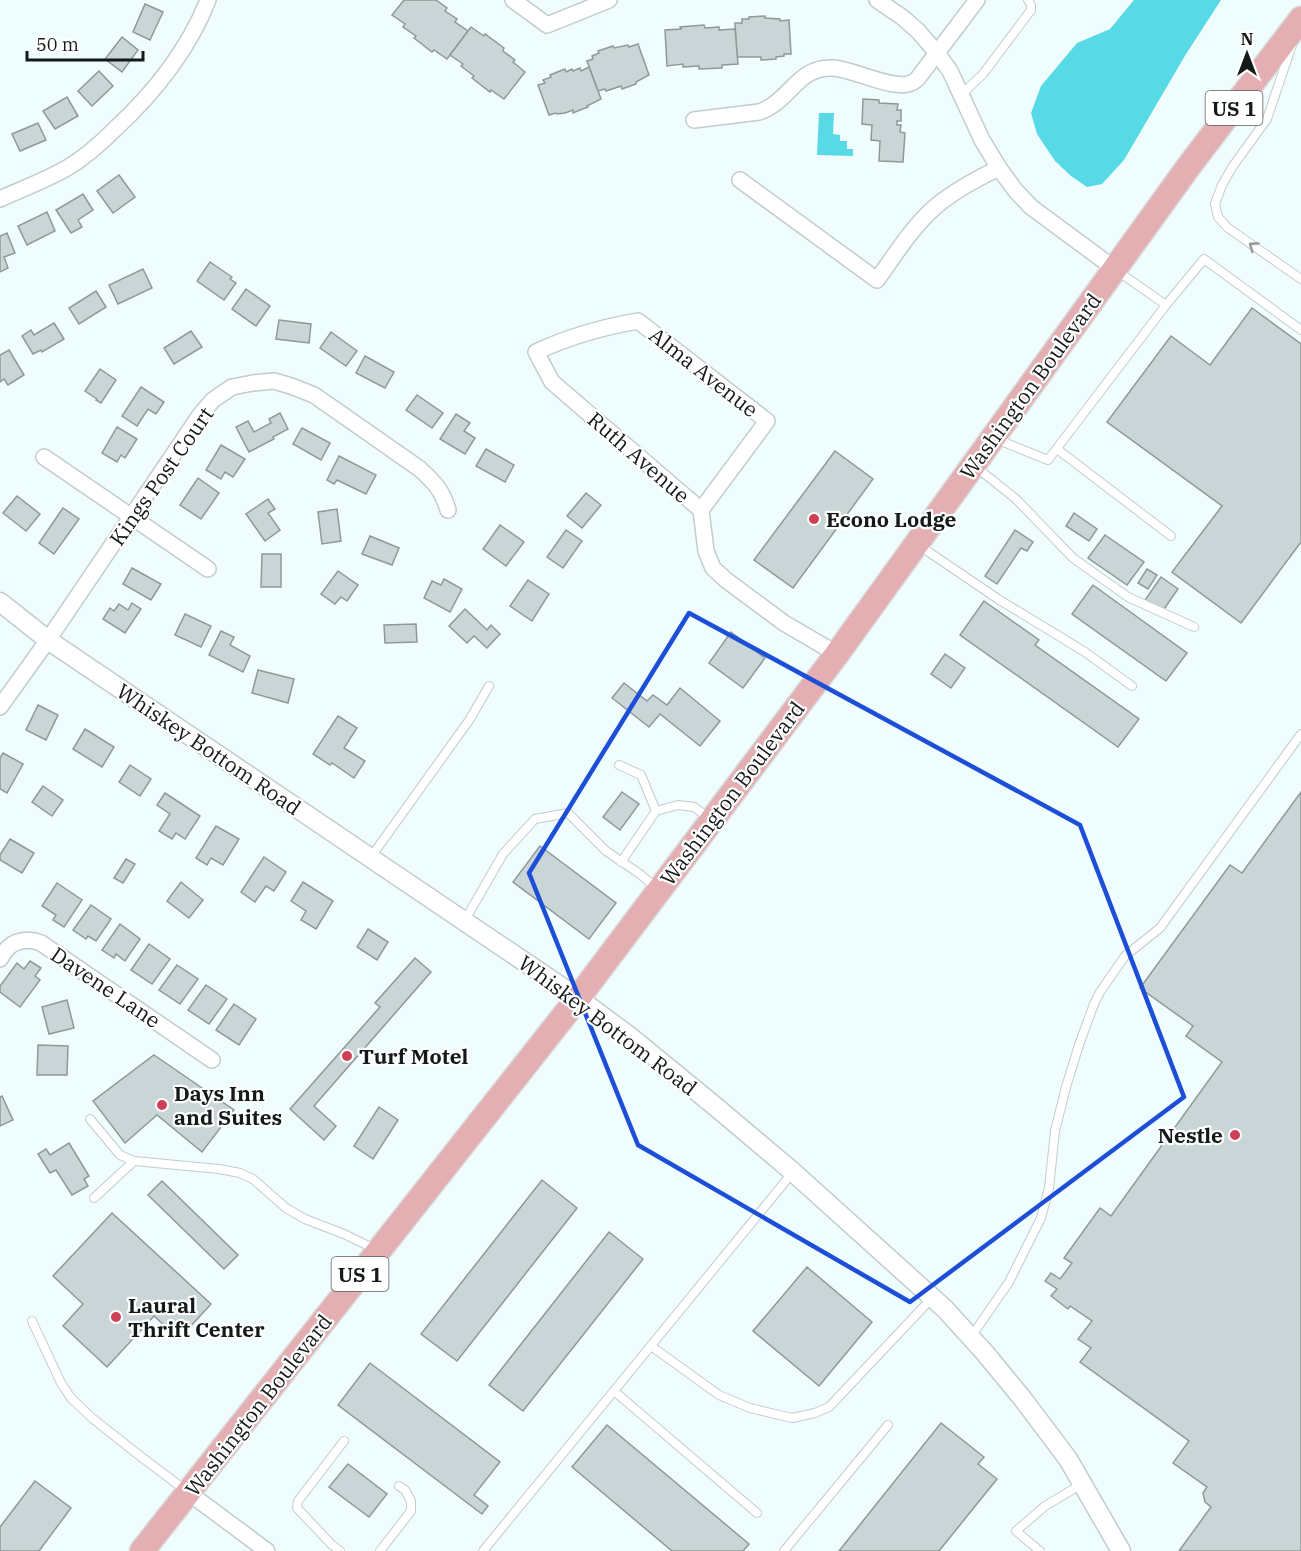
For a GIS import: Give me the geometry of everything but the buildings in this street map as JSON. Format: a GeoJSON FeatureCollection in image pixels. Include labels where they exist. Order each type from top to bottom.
{"type":"FeatureCollection","features":[{"type":"Feature","properties":{"kind":"main road","name":"Washington Boulevard"},"geometry":{"type":"LineString","coordinates":[[142,1551],[578,998],[837,654],[1190,166],[1301,19]]}},
{"type":"Feature","properties":{"kind":"street"},"geometry":{"type":"LineString","coordinates":[[0,199],[67,168],[99,145],[157,86],[182,50],[208,0]]}},
{"type":"Feature","properties":{"kind":"street"},"geometry":{"type":"LineString","coordinates":[[513,0],[547,25],[609,0]]}},
{"type":"Feature","properties":{"kind":"street"},"geometry":{"type":"LineString","coordinates":[[877,0],[902,17],[938,53],[962,94],[982,140],[1015,190],[1031,207],[1115,269]]}},
{"type":"Feature","properties":{"kind":"street"},"geometry":{"type":"LineString","coordinates":[[694,120],[769,109],[810,72],[820,69],[848,70],[893,84],[912,83],[938,53],[977,0]]}},
{"type":"Feature","properties":{"kind":"street"},"geometry":{"type":"LineString","coordinates":[[740,180],[877,280],[920,222],[934,208],[972,181],[999,168]]}},
{"type":"Feature","properties":{"kind":"street","name":"Alma Avenue"},"geometry":{"type":"LineString","coordinates":[[536,352],[557,342],[615,325],[638,321],[767,421],[701,510]]}},
{"type":"Feature","properties":{"kind":"street","name":"Ruth Avenue"},"geometry":{"type":"LineString","coordinates":[[536,352],[552,382],[701,510],[706,551],[712,568],[784,623],[837,654]]}},
{"type":"Feature","properties":{"kind":"street","name":"Kings Post Court"},"geometry":{"type":"LineString","coordinates":[[0,707],[200,415],[213,400],[232,387],[274,381],[314,395],[420,469],[443,495],[448,510]]}},
{"type":"Feature","properties":{"kind":"street"},"geometry":{"type":"LineString","coordinates":[[44,457],[208,569]]}},
{"type":"Feature","properties":{"kind":"street","name":"Whiskey Bottom Road"},"geometry":{"type":"LineString","coordinates":[[0,602],[48,640],[578,998],[665,1065],[793,1173],[932,1298],[971,1337],[1022,1398],[1068,1460],[1121,1551]]}},
{"type":"Feature","properties":{"kind":"street","name":"Davene Lane"},"geometry":{"type":"LineString","coordinates":[[0,959],[9,947],[20,941],[32,940],[41,943],[212,1060]]}},
{"type":"Feature","properties":{"kind":"street"},"geometry":{"type":"LineString","coordinates":[[189,1493],[267,1551]]}},
{"type":"Feature","properties":{"kind":"lane"},"geometry":{"type":"LineString","coordinates":[[962,94],[983,74],[1030,10],[1028,0]]}},
{"type":"Feature","properties":{"kind":"lane"},"geometry":{"type":"LineString","coordinates":[[1301,19],[1267,119],[1221,185],[1215,204],[1218,217],[1228,228],[1301,279]]}},
{"type":"Feature","properties":{"kind":"lane"},"geometry":{"type":"LineString","coordinates":[[993,437],[1048,460],[1166,305],[1204,260],[1301,330]]}},
{"type":"Feature","properties":{"kind":"lane"},"geometry":{"type":"LineString","coordinates":[[1115,269],[1166,305]]}},
{"type":"Feature","properties":{"kind":"lane"},"geometry":{"type":"LineString","coordinates":[[1057,449],[1171,536]]}},
{"type":"Feature","properties":{"kind":"lane"},"geometry":{"type":"LineString","coordinates":[[973,464],[1016,499],[1072,558],[1128,597],[1194,627]]}},
{"type":"Feature","properties":{"kind":"lane"},"geometry":{"type":"LineString","coordinates":[[916,543],[1085,652],[1132,686]]}},
{"type":"Feature","properties":{"kind":"lane"},"geometry":{"type":"LineString","coordinates":[[370,858],[470,719],[489,686]]}},
{"type":"Feature","properties":{"kind":"lane"},"geometry":{"type":"LineString","coordinates":[[971,1337],[1010,1282],[1041,1218],[1049,1188],[1055,1131],[1066,1087],[1100,992],[1125,956],[1160,928],[1301,734]]}},
{"type":"Feature","properties":{"kind":"lane"},"geometry":{"type":"LineString","coordinates":[[619,765],[641,775],[656,811]]}},
{"type":"Feature","properties":{"kind":"lane"},"geometry":{"type":"LineString","coordinates":[[621,861],[656,811],[678,805],[694,807],[712,820]]}},
{"type":"Feature","properties":{"kind":"lane"},"geometry":{"type":"LineString","coordinates":[[464,921],[503,854],[535,819],[568,813],[606,851],[659,890]]}},
{"type":"Feature","properties":{"kind":"lane"},"geometry":{"type":"LineString","coordinates":[[90,1119],[120,1155],[134,1161],[240,1173],[253,1179],[286,1208],[305,1219],[344,1233],[379,1251]]}},
{"type":"Feature","properties":{"kind":"lane"},"geometry":{"type":"LineString","coordinates":[[94,1197],[134,1161]]}},
{"type":"Feature","properties":{"kind":"lane"},"geometry":{"type":"LineString","coordinates":[[483,1551],[793,1173]]}},
{"type":"Feature","properties":{"kind":"lane"},"geometry":{"type":"LineString","coordinates":[[651,1346],[719,1395],[750,1408],[792,1418],[830,1407],[932,1298]]}},
{"type":"Feature","properties":{"kind":"lane"},"geometry":{"type":"LineString","coordinates":[[32,1321],[61,1383],[71,1398],[92,1418],[189,1493]]}},
{"type":"Feature","properties":{"kind":"lane"},"geometry":{"type":"LineString","coordinates":[[614,1391],[757,1513]]}},
{"type":"Feature","properties":{"kind":"lane"},"geometry":{"type":"LineString","coordinates":[[784,1551],[888,1425]]}},
{"type":"Feature","properties":{"kind":"lane"},"geometry":{"type":"LineString","coordinates":[[340,1551],[329,1548],[297,1508],[298,1501],[344,1441]]}},
{"type":"Feature","properties":{"kind":"lane"},"geometry":{"type":"LineString","coordinates":[[1040,1551],[1016,1531],[1045,1506],[1082,1484]]}},
{"type":"Feature","properties":{"kind":"lane"},"geometry":{"type":"LineString","coordinates":[[380,1551],[411,1510],[411,1501],[405,1490],[399,1486]]}},
{"type":"Feature","properties":{"kind":"highlighted area"},"geometry":{"type":"Polygon","coordinates":[[[689,613],[1080,825],[1184,1097],[910,1302],[638,1145],[529,873],[689,613]]]}},
{"type":"Feature","properties":{"kind":"water"},"geometry":{"type":"Polygon","coordinates":[[[1134,0],[1221,0],[1186,54],[1124,160],[1102,184],[1087,187],[1055,161],[1037,134],[1031,113],[1041,86],[1077,43],[1110,29],[1134,0]]]}},
{"type":"Feature","properties":{"kind":"water"},"geometry":{"type":"Polygon","coordinates":[[[819,113],[834,113],[833,134],[840,135],[840,141],[847,141],[847,149],[853,149],[853,156],[817,155],[819,113]]]}},
{"type":"Feature","properties":{"kind":"place","name":"Econo Lodge"},"geometry":{"type":"Point","coordinates":[814,519]}},
{"type":"Feature","properties":{"kind":"place","name":"Turf Motel"},"geometry":{"type":"Point","coordinates":[347,1056]}},
{"type":"Feature","properties":{"kind":"place","name":"Days Inn and Suites"},"geometry":{"type":"Point","coordinates":[162,1105]}},
{"type":"Feature","properties":{"kind":"place","name":"Nestle"},"geometry":{"type":"Point","coordinates":[1235,1135]}},
{"type":"Feature","properties":{"kind":"place","name":"Laural Thrift Center"},"geometry":{"type":"Point","coordinates":[116,1317]}}]}
